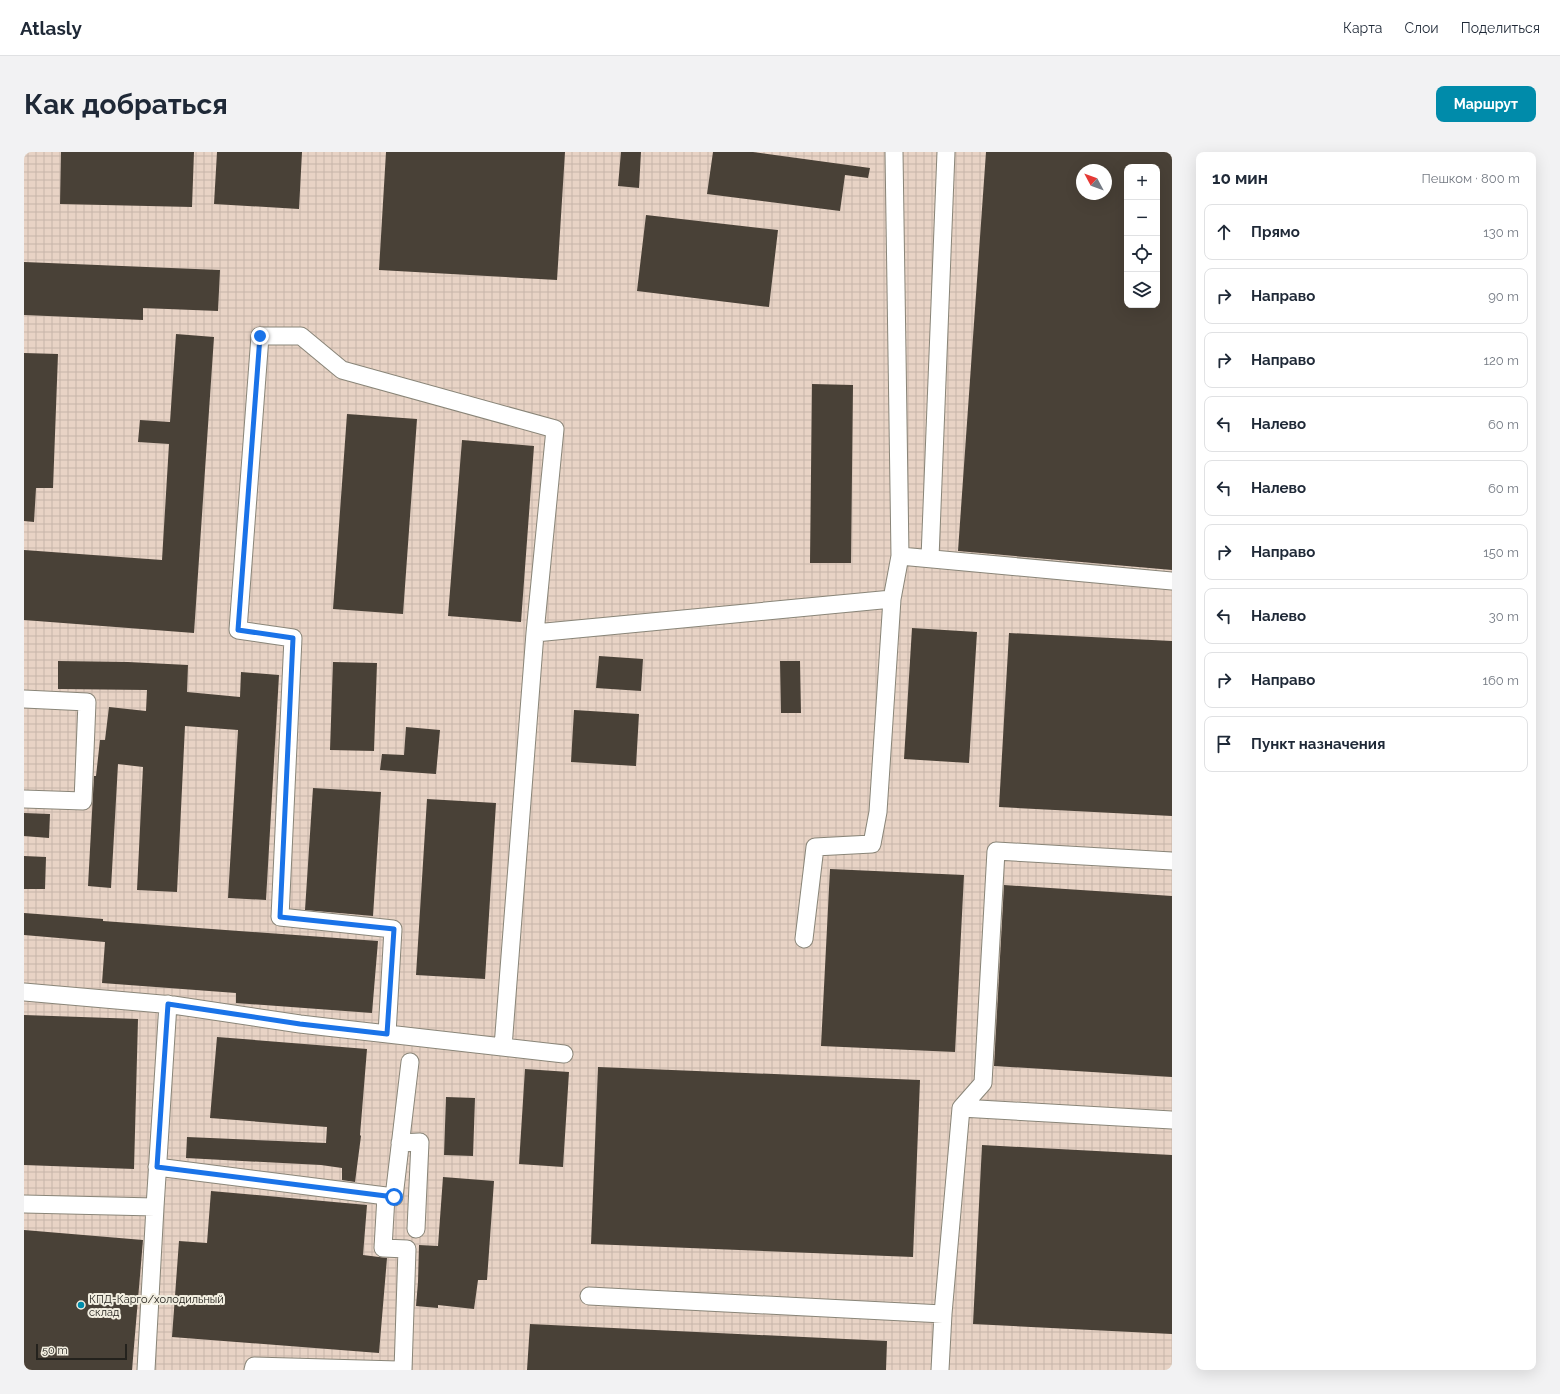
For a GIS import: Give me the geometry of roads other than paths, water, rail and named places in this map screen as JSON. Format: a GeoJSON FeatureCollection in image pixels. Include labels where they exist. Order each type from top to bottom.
{"type":"FeatureCollection","features":[{"type":"Feature","properties":{"kind":"lane"},"geometry":{"type":"LineString","coordinates":[[804,940],[815,847],[872,844],[878,812],[892,599],[900,556],[894,152]]}},
{"type":"Feature","properties":{"kind":"lane"},"geometry":{"type":"LineString","coordinates":[[930,558],[946,152]]}},
{"type":"Feature","properties":{"kind":"lane"},"geometry":{"type":"LineString","coordinates":[[387,1034],[394,929],[280,917],[293,638],[238,630],[260,336],[300,336],[342,370],[555,429],[535,633],[503,1047]]}},
{"type":"Feature","properties":{"kind":"lane"},"geometry":{"type":"LineString","coordinates":[[900,556],[1172,581]]}},
{"type":"Feature","properties":{"kind":"lane"},"geometry":{"type":"LineString","coordinates":[[535,633],[892,599]]}},
{"type":"Feature","properties":{"kind":"lane"},"geometry":{"type":"LineString","coordinates":[[24,699],[88,702],[83,801],[24,799]]}},
{"type":"Feature","properties":{"kind":"lane"},"geometry":{"type":"LineString","coordinates":[[940,1370],[943,1314],[961,1108],[983,1082],[996,851],[1172,861]]}},
{"type":"Feature","properties":{"kind":"lane"},"geometry":{"type":"LineString","coordinates":[[24,992],[168,1004],[300,1024],[564,1054]]}},
{"type":"Feature","properties":{"kind":"lane"},"geometry":{"type":"LineString","coordinates":[[146,1370],[157,1167],[168,1004]]}},
{"type":"Feature","properties":{"kind":"lane"},"geometry":{"type":"LineString","coordinates":[[157,1167],[394,1197],[410,1062]]}},
{"type":"Feature","properties":{"kind":"lane"},"geometry":{"type":"LineString","coordinates":[[961,1108],[1172,1120]]}},
{"type":"Feature","properties":{"kind":"lane"},"geometry":{"type":"LineString","coordinates":[[400,1142],[420,1142],[416,1229]]}},
{"type":"Feature","properties":{"kind":"lane"},"geometry":{"type":"LineString","coordinates":[[386,1196],[383,1248],[407,1249],[403,1370]]}},
{"type":"Feature","properties":{"kind":"lane"},"geometry":{"type":"LineString","coordinates":[[24,1204],[155,1207]]}},
{"type":"Feature","properties":{"kind":"lane"},"geometry":{"type":"LineString","coordinates":[[589,1296],[943,1314]]}},
{"type":"Feature","properties":{"kind":"lane"},"geometry":{"type":"LineString","coordinates":[[253,1370],[254,1366],[398,1370]]}},
{"type":"Feature","properties":{"kind":"place","name":"КПД-Карго/холодильный склад"},"geometry":{"type":"Point","coordinates":[81,1305]}}]}
